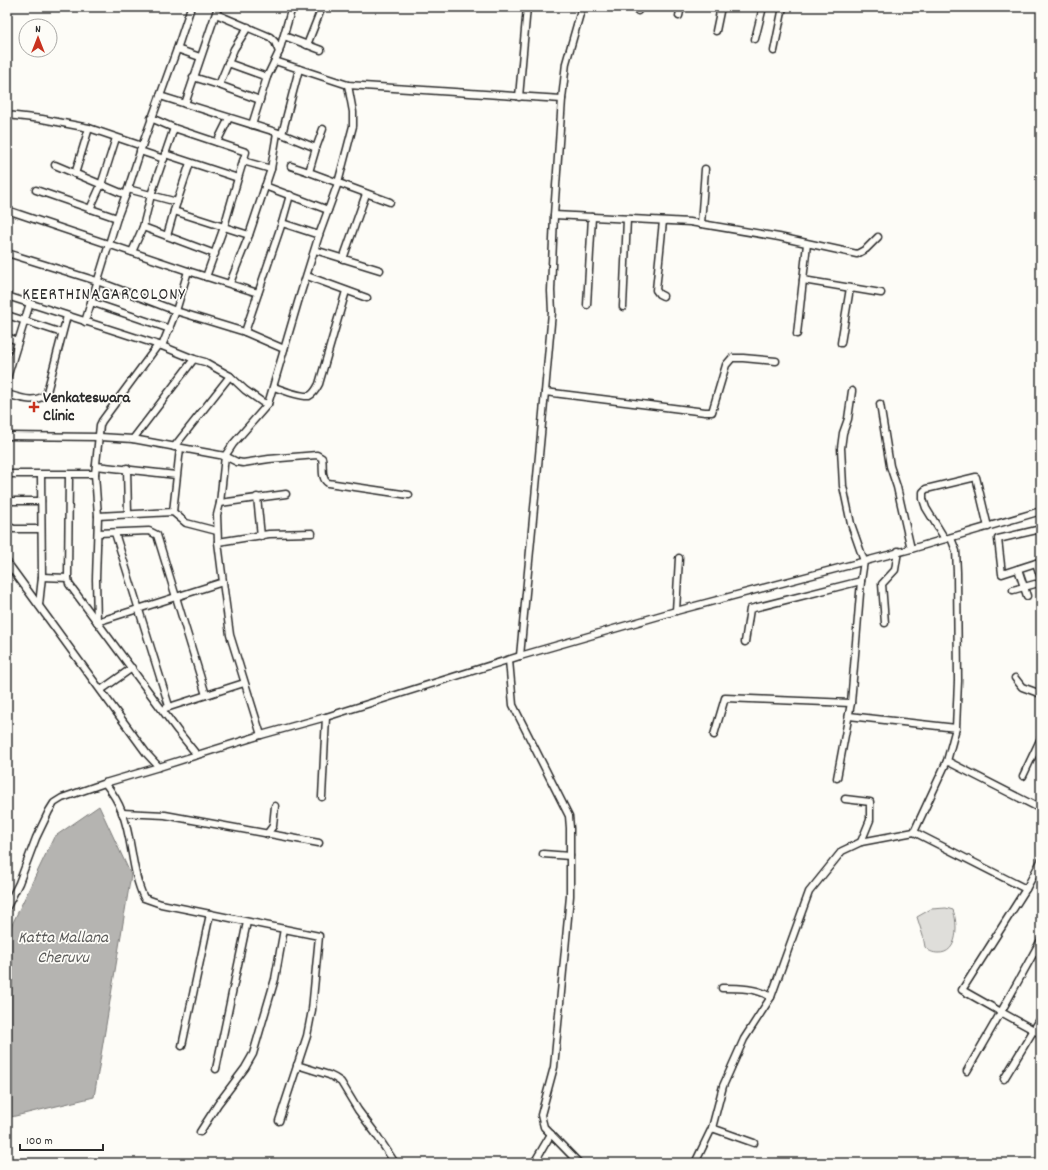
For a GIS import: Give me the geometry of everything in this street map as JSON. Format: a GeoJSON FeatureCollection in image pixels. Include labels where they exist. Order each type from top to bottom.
{"type":"FeatureCollection","features":[{"type":"Feature","properties":{"kind":"street"},"geometry":{"type":"LineString","coordinates":[[85,322],[117,218],[191,7]]}},
{"type":"Feature","properties":{"kind":"street"},"geometry":{"type":"LineString","coordinates":[[185,104],[218,7]]}},
{"type":"Feature","properties":{"kind":"street"},"geometry":{"type":"LineString","coordinates":[[252,125],[268,77],[279,52],[292,7]]}},
{"type":"Feature","properties":{"kind":"street"},"geometry":{"type":"LineString","coordinates":[[308,45],[322,7]]}},
{"type":"Feature","properties":{"kind":"street"},"geometry":{"type":"LineString","coordinates":[[519,97],[527,7]]}},
{"type":"Feature","properties":{"kind":"street"},"geometry":{"type":"LineString","coordinates":[[520,656],[552,312],[554,215],[562,99],[566,63],[581,7]]}},
{"type":"Feature","properties":{"kind":"street"},"geometry":{"type":"LineString","coordinates":[[679,16],[681,7]]}},
{"type":"Feature","properties":{"kind":"street"},"geometry":{"type":"LineString","coordinates":[[716,31],[722,7]]}},
{"type":"Feature","properties":{"kind":"street"},"geometry":{"type":"LineString","coordinates":[[755,39],[763,7]]}},
{"type":"Feature","properties":{"kind":"street"},"geometry":{"type":"LineString","coordinates":[[774,51],[783,7]]}},
{"type":"Feature","properties":{"kind":"street"},"geometry":{"type":"LineString","coordinates":[[216,14],[270,37],[275,42],[279,52]]}},
{"type":"Feature","properties":{"kind":"street"},"geometry":{"type":"LineString","coordinates":[[219,85],[234,49],[248,27]]}},
{"type":"Feature","properties":{"kind":"street"},"geometry":{"type":"LineString","coordinates":[[284,36],[321,50]]}},
{"type":"Feature","properties":{"kind":"street"},"geometry":{"type":"LineString","coordinates":[[177,49],[200,57]]}},
{"type":"Feature","properties":{"kind":"street"},"geometry":{"type":"LineString","coordinates":[[275,61],[348,86],[562,99]]}},
{"type":"Feature","properties":{"kind":"street"},"geometry":{"type":"LineString","coordinates":[[228,63],[268,77]]}},
{"type":"Feature","properties":{"kind":"street"},"geometry":{"type":"LineString","coordinates":[[230,283],[249,236],[271,169],[279,133],[299,69]]}},
{"type":"Feature","properties":{"kind":"street"},"geometry":{"type":"LineString","coordinates":[[193,77],[260,100]]}},
{"type":"Feature","properties":{"kind":"street"},"geometry":{"type":"LineString","coordinates":[[261,734],[230,635],[218,542],[217,515],[220,503],[225,456],[233,444],[268,404],[315,250],[338,183],[353,126],[353,112],[348,86]]}},
{"type":"Feature","properties":{"kind":"street"},"geometry":{"type":"LineString","coordinates":[[160,96],[279,133],[316,148]]}},
{"type":"Feature","properties":{"kind":"street"},"geometry":{"type":"LineString","coordinates":[[7,115],[42,119],[89,128],[141,149],[238,178]]}},
{"type":"Feature","properties":{"kind":"street"},"geometry":{"type":"LineString","coordinates":[[151,118],[174,128],[246,152],[224,227],[206,277]]}},
{"type":"Feature","properties":{"kind":"street"},"geometry":{"type":"LineString","coordinates":[[217,142],[229,118]]}},
{"type":"Feature","properties":{"kind":"street"},"geometry":{"type":"LineString","coordinates":[[75,174],[89,128]]}},
{"type":"Feature","properties":{"kind":"street"},"geometry":{"type":"LineString","coordinates":[[132,252],[143,227],[151,195],[174,128]]}},
{"type":"Feature","properties":{"kind":"street"},"geometry":{"type":"LineString","coordinates":[[309,172],[323,129]]}},
{"type":"Feature","properties":{"kind":"street"},"geometry":{"type":"LineString","coordinates":[[90,209],[101,185],[116,138]]}},
{"type":"Feature","properties":{"kind":"street"},"geometry":{"type":"LineString","coordinates":[[243,161],[271,169]]}},
{"type":"Feature","properties":{"kind":"street"},"geometry":{"type":"LineString","coordinates":[[167,236],[190,163]]}},
{"type":"Feature","properties":{"kind":"street"},"geometry":{"type":"LineString","coordinates":[[55,166],[101,185],[177,202]]}},
{"type":"Feature","properties":{"kind":"street"},"geometry":{"type":"LineString","coordinates":[[291,166],[390,202]]}},
{"type":"Feature","properties":{"kind":"street"},"geometry":{"type":"LineString","coordinates":[[701,224],[705,169]]}},
{"type":"Feature","properties":{"kind":"street"},"geometry":{"type":"LineString","coordinates":[[265,186],[328,210]]}},
{"type":"Feature","properties":{"kind":"street"},"geometry":{"type":"LineString","coordinates":[[36,190],[117,218]]}},
{"type":"Feature","properties":{"kind":"street"},"geometry":{"type":"LineString","coordinates":[[343,259],[366,194]]}},
{"type":"Feature","properties":{"kind":"street"},"geometry":{"type":"LineString","coordinates":[[245,332],[290,195]]}},
{"type":"Feature","properties":{"kind":"street"},"geometry":{"type":"LineString","coordinates":[[7,210],[258,293]]}},
{"type":"Feature","properties":{"kind":"street"},"geometry":{"type":"LineString","coordinates":[[174,211],[249,236]]}},
{"type":"Feature","properties":{"kind":"street"},"geometry":{"type":"LineString","coordinates":[[554,215],[690,222],[779,237],[857,254],[866,249],[878,237]]}},
{"type":"Feature","properties":{"kind":"street"},"geometry":{"type":"LineString","coordinates":[[587,305],[592,218]]}},
{"type":"Feature","properties":{"kind":"street"},"geometry":{"type":"LineString","coordinates":[[623,308],[627,219]]}},
{"type":"Feature","properties":{"kind":"street"},"geometry":{"type":"LineString","coordinates":[[663,221],[656,290],[663,296]]}},
{"type":"Feature","properties":{"kind":"street"},"geometry":{"type":"LineString","coordinates":[[282,223],[320,235]]}},
{"type":"Feature","properties":{"kind":"street"},"geometry":{"type":"LineString","coordinates":[[143,227],[215,254]]}},
{"type":"Feature","properties":{"kind":"street"},"geometry":{"type":"LineString","coordinates":[[797,334],[807,244]]}},
{"type":"Feature","properties":{"kind":"street"},"geometry":{"type":"LineString","coordinates":[[315,250],[380,270]]}},
{"type":"Feature","properties":{"kind":"street"},"geometry":{"type":"LineString","coordinates":[[7,253],[97,281],[176,311],[245,332],[284,349]]}},
{"type":"Feature","properties":{"kind":"street"},"geometry":{"type":"LineString","coordinates":[[97,622],[96,579],[98,516],[95,474],[102,421],[160,346],[170,329],[188,271]]}},
{"type":"Feature","properties":{"kind":"street"},"geometry":{"type":"LineString","coordinates":[[307,276],[367,298]]}},
{"type":"Feature","properties":{"kind":"street"},"geometry":{"type":"LineString","coordinates":[[803,280],[881,293]]}},
{"type":"Feature","properties":{"kind":"street"},"geometry":{"type":"LineString","coordinates":[[841,342],[850,288]]}},
{"type":"Feature","properties":{"kind":"street"},"geometry":{"type":"LineString","coordinates":[[274,388],[304,396],[309,396],[313,393],[319,384],[346,291]]}},
{"type":"Feature","properties":{"kind":"street"},"geometry":{"type":"LineString","coordinates":[[7,296],[160,346],[213,366],[230,376],[245,390],[262,402],[268,404]]}},
{"type":"Feature","properties":{"kind":"street"},"geometry":{"type":"LineString","coordinates":[[90,302],[170,329]]}},
{"type":"Feature","properties":{"kind":"street"},"geometry":{"type":"LineString","coordinates":[[7,378],[30,304]]}},
{"type":"Feature","properties":{"kind":"street"},"geometry":{"type":"LineString","coordinates":[[7,315],[62,334]]}},
{"type":"Feature","properties":{"kind":"street"},"geometry":{"type":"LineString","coordinates":[[7,394],[31,400],[40,399],[44,396],[47,392],[67,316]]}},
{"type":"Feature","properties":{"kind":"street"},"geometry":{"type":"LineString","coordinates":[[7,337],[18,341]]}},
{"type":"Feature","properties":{"kind":"street"},"geometry":{"type":"LineString","coordinates":[[545,392],[712,412],[726,365],[732,358],[776,360]]}},
{"type":"Feature","properties":{"kind":"street"},"geometry":{"type":"LineString","coordinates":[[133,439],[194,360]]}},
{"type":"Feature","properties":{"kind":"street"},"geometry":{"type":"LineString","coordinates":[[173,512],[177,448],[230,376]]}},
{"type":"Feature","properties":{"kind":"street"},"geometry":{"type":"LineString","coordinates":[[837,778],[851,703],[861,581],[864,562],[851,524],[843,486],[841,448],[843,433],[848,420],[852,391]]}},
{"type":"Feature","properties":{"kind":"street"},"geometry":{"type":"LineString","coordinates":[[880,404],[890,466],[897,486],[912,549]]}},
{"type":"Feature","properties":{"kind":"street"},"geometry":{"type":"LineString","coordinates":[[7,436],[100,436],[133,439],[225,456],[237,462],[243,463],[269,459],[320,456],[323,460],[324,478],[328,483],[409,496]]}},
{"type":"Feature","properties":{"kind":"street"},"geometry":{"type":"LineString","coordinates":[[96,466],[126,468],[176,475]]}},
{"type":"Feature","properties":{"kind":"street"},"geometry":{"type":"LineString","coordinates":[[126,468],[128,514]]}},
{"type":"Feature","properties":{"kind":"street"},"geometry":{"type":"LineString","coordinates":[[7,474],[95,474]]}},
{"type":"Feature","properties":{"kind":"street"},"geometry":{"type":"LineString","coordinates":[[39,605],[42,577],[41,475]]}},
{"type":"Feature","properties":{"kind":"street"},"geometry":{"type":"LineString","coordinates":[[69,475],[68,578],[72,590],[197,755]]}},
{"type":"Feature","properties":{"kind":"street"},"geometry":{"type":"LineString","coordinates":[[914,832],[947,761],[956,728],[958,681],[956,551],[924,504],[923,492],[976,477],[988,527]]}},
{"type":"Feature","properties":{"kind":"street"},"geometry":{"type":"LineString","coordinates":[[220,503],[286,494]]}},
{"type":"Feature","properties":{"kind":"street"},"geometry":{"type":"LineString","coordinates":[[257,497],[261,536]]}},
{"type":"Feature","properties":{"kind":"street"},"geometry":{"type":"LineString","coordinates":[[7,501],[41,501]]}},
{"type":"Feature","properties":{"kind":"street"},"geometry":{"type":"LineString","coordinates":[[98,516],[173,512],[186,523],[217,531]]}},
{"type":"Feature","properties":{"kind":"street"},"geometry":{"type":"LineString","coordinates":[[7,907],[19,883],[36,838],[49,811],[54,804],[62,798],[105,782],[159,767],[261,734],[326,717],[520,656],[676,611],[912,549],[1041,512]]}},
{"type":"Feature","properties":{"kind":"street"},"geometry":{"type":"LineString","coordinates":[[7,526],[14,529],[41,529]]}},
{"type":"Feature","properties":{"kind":"street"},"geometry":{"type":"LineString","coordinates":[[1041,529],[998,539],[1002,574],[1039,562],[1041,558]]}},
{"type":"Feature","properties":{"kind":"street"},"geometry":{"type":"LineString","coordinates":[[98,533],[149,531],[157,535],[206,695]]}},
{"type":"Feature","properties":{"kind":"street"},"geometry":{"type":"LineString","coordinates":[[115,533],[169,706]]}},
{"type":"Feature","properties":{"kind":"street"},"geometry":{"type":"LineString","coordinates":[[218,542],[285,533],[312,533]]}},
{"type":"Feature","properties":{"kind":"street"},"geometry":{"type":"LineString","coordinates":[[885,622],[882,584],[895,570],[898,552]]}},
{"type":"Feature","properties":{"kind":"street"},"geometry":{"type":"LineString","coordinates":[[676,611],[679,558]]}},
{"type":"Feature","properties":{"kind":"street"},"geometry":{"type":"LineString","coordinates":[[7,562],[147,754],[159,767]]}},
{"type":"Feature","properties":{"kind":"street"},"geometry":{"type":"LineString","coordinates":[[1036,563],[1041,578]]}},
{"type":"Feature","properties":{"kind":"street"},"geometry":{"type":"LineString","coordinates":[[1018,569],[1027,596]]}},
{"type":"Feature","properties":{"kind":"street"},"geometry":{"type":"LineString","coordinates":[[42,577],[68,578]]}},
{"type":"Feature","properties":{"kind":"street"},"geometry":{"type":"LineString","coordinates":[[745,642],[750,609],[861,581]]}},
{"type":"Feature","properties":{"kind":"street"},"geometry":{"type":"LineString","coordinates":[[97,622],[223,582]]}},
{"type":"Feature","properties":{"kind":"street"},"geometry":{"type":"LineString","coordinates":[[1013,590],[1035,584]]}},
{"type":"Feature","properties":{"kind":"street"},"geometry":{"type":"LineString","coordinates":[[509,660],[513,705],[569,816],[570,896],[554,1067],[541,1115],[542,1123],[579,1163]]}},
{"type":"Feature","properties":{"kind":"street"},"geometry":{"type":"LineString","coordinates":[[101,690],[132,668]]}},
{"type":"Feature","properties":{"kind":"street"},"geometry":{"type":"LineString","coordinates":[[1015,678],[1022,687],[1041,694]]}},
{"type":"Feature","properties":{"kind":"street"},"geometry":{"type":"LineString","coordinates":[[162,709],[244,682]]}},
{"type":"Feature","properties":{"kind":"street"},"geometry":{"type":"LineString","coordinates":[[714,735],[725,698],[851,703]]}},
{"type":"Feature","properties":{"kind":"street"},"geometry":{"type":"LineString","coordinates":[[849,716],[956,728]]}},
{"type":"Feature","properties":{"kind":"street"},"geometry":{"type":"LineString","coordinates":[[322,798],[326,717]]}},
{"type":"Feature","properties":{"kind":"street"},"geometry":{"type":"LineString","coordinates":[[1023,776],[1041,738]]}},
{"type":"Feature","properties":{"kind":"street"},"geometry":{"type":"LineString","coordinates":[[947,761],[1041,809]]}},
{"type":"Feature","properties":{"kind":"street"},"geometry":{"type":"LineString","coordinates":[[105,782],[122,813],[133,862],[144,898],[160,904],[320,936],[312,1010],[307,1036],[279,1121]]}},
{"type":"Feature","properties":{"kind":"street"},"geometry":{"type":"LineString","coordinates":[[845,799],[870,802],[870,820],[860,842]]}},
{"type":"Feature","properties":{"kind":"street"},"geometry":{"type":"LineString","coordinates":[[267,834],[273,826],[276,806]]}},
{"type":"Feature","properties":{"kind":"street"},"geometry":{"type":"LineString","coordinates":[[122,813],[165,815],[319,843]]}},
{"type":"Feature","properties":{"kind":"street"},"geometry":{"type":"LineString","coordinates":[[696,1163],[712,1128],[723,1086],[744,1039],[771,997],[809,892],[842,851],[860,842],[914,832],[1026,889]]}},
{"type":"Feature","properties":{"kind":"street"},"geometry":{"type":"LineString","coordinates":[[543,854],[570,856]]}},
{"type":"Feature","properties":{"kind":"street"},"geometry":{"type":"LineString","coordinates":[[1041,861],[1026,889],[962,990],[1041,1034]]}},
{"type":"Feature","properties":{"kind":"street"},"geometry":{"type":"LineString","coordinates":[[182,1046],[210,914]]}},
{"type":"Feature","properties":{"kind":"street"},"geometry":{"type":"LineString","coordinates":[[216,1069],[247,922]]}},
{"type":"Feature","properties":{"kind":"street"},"geometry":{"type":"LineString","coordinates":[[200,1132],[218,1104],[245,1068],[253,1054],[275,979],[284,929]]}},
{"type":"Feature","properties":{"kind":"street"},"geometry":{"type":"LineString","coordinates":[[967,1071],[1041,940]]}},
{"type":"Feature","properties":{"kind":"street"},"geometry":{"type":"LineString","coordinates":[[722,988],[741,988],[763,992],[771,997]]}},
{"type":"Feature","properties":{"kind":"street"},"geometry":{"type":"LineString","coordinates":[[1004,1079],[1041,1018]]}},
{"type":"Feature","properties":{"kind":"street"},"geometry":{"type":"LineString","coordinates":[[297,1065],[329,1075],[341,1082],[358,1110],[395,1163]]}},
{"type":"Feature","properties":{"kind":"street"},"geometry":{"type":"LineString","coordinates":[[712,1128],[754,1143]]}},
{"type":"Feature","properties":{"kind":"street"},"geometry":{"type":"LineString","coordinates":[[534,1163],[551,1134]]}},
{"type":"Feature","properties":{"kind":"shaded area"},"geometry":{"type":"Polygon","coordinates":[[[946,908],[953,910],[955,916],[955,937],[950,949],[945,952],[932,952],[925,947],[917,917],[931,909],[946,908]]]}},
{"type":"Feature","properties":{"kind":"water","name":"Katta Mallana Cheruvu"},"geometry":{"type":"Polygon","coordinates":[[[99,806],[131,875],[94,1097],[7,1118],[7,935],[54,837],[99,806]]]}},
{"type":"Feature","properties":{"kind":"place","name":"Venkateswara Clinic"},"geometry":{"type":"Point","coordinates":[34,407]}},
{"type":"Feature","properties":{"kind":"district","name":"KEERTHINAGARCOLONY"},"geometry":{"type":"Point","coordinates":[104,296]}}]}
